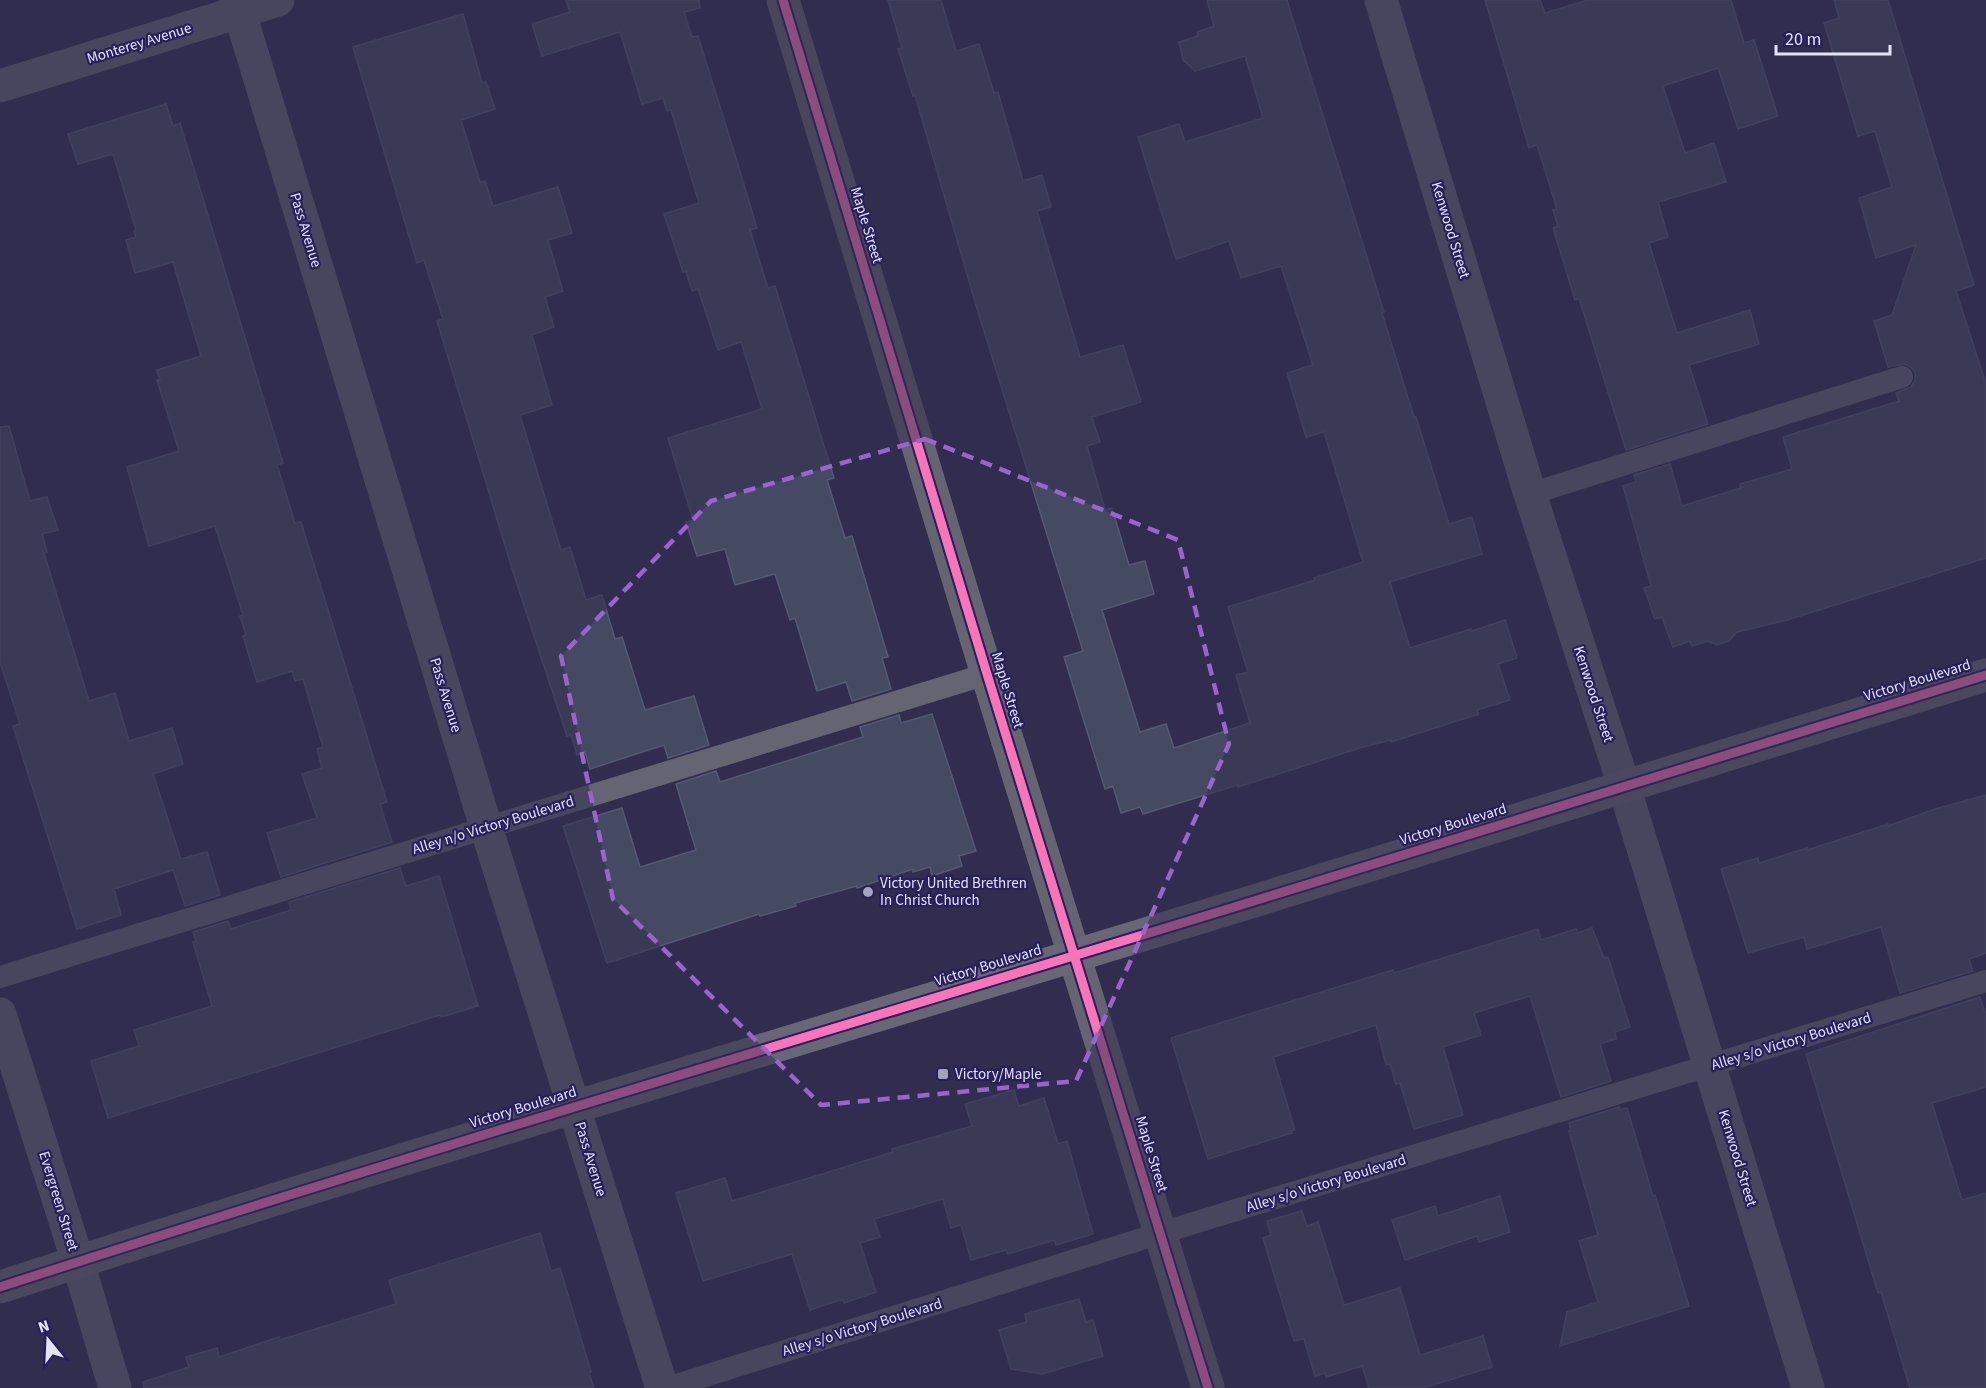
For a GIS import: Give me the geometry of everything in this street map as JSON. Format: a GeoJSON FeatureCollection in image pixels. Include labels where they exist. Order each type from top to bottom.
{"type":"FeatureCollection","features":[{"type":"Feature","properties":{"kind":"main road","name":"Victory Boulevard"},"geometry":{"type":"LineString","coordinates":[[0,1287],[575,1107],[1239,906],[1986,675]]}},
{"type":"Feature","properties":{"kind":"street","name":"Monterey Avenue"},"geometry":{"type":"LineString","coordinates":[[0,86],[238,6],[278,0]]}},
{"type":"Feature","properties":{"kind":"street","name":"Maple Street"},"geometry":{"type":"LineString","coordinates":[[783,0],[987,674],[1208,1388]]}},
{"type":"Feature","properties":{"kind":"street","name":"Kenwood Street"},"geometry":{"type":"LineString","coordinates":[[1381,0],[1530,494],[1624,786],[1808,1388]]}},
{"type":"Feature","properties":{"kind":"street","name":"Pass Avenue"},"geometry":{"type":"LineString","coordinates":[[238,6],[486,827],[664,1388]]}},
{"type":"Feature","properties":{"kind":"street","name":"Evergreen Street"},"geometry":{"type":"LineString","coordinates":[[0,1014],[115,1388]]}},
{"type":"Feature","properties":{"kind":"lane"},"geometry":{"type":"LineString","coordinates":[[1530,494],[1902,377]]}},
{"type":"Feature","properties":{"kind":"lane","name":"Alley n/o Victory Boulevard"},"geometry":{"type":"LineString","coordinates":[[0,977],[987,674]]}},
{"type":"Feature","properties":{"kind":"lane","name":"Alley s/o Victory Boulevard"},"geometry":{"type":"LineString","coordinates":[[664,1388],[1161,1233],[1986,981]]}},
{"type":"Feature","properties":{"kind":"highlighted area"},"geometry":{"type":"Polygon","coordinates":[[[925,439],[1178,540],[1229,744],[1076,1081],[821,1105],[613,899],[561,656],[711,501],[925,439]]]}},
{"type":"Feature","properties":{"kind":"building"},"geometry":{"type":"Polygon","coordinates":[[[566,0],[699,0],[700,8],[684,12],[692,37],[698,36],[757,228],[750,230],[768,288],[775,286],[834,478],[827,480],[845,538],[852,536],[888,657],[882,658],[891,689],[852,701],[846,682],[817,691],[795,618],[790,620],[775,574],[735,585],[725,549],[697,556],[686,522],[693,520],[668,438],[762,409],[741,342],[718,350],[698,289],[692,291],[686,271],[683,272],[664,214],[699,203],[671,110],[667,111],[663,98],[642,104],[620,32],[542,56],[532,24],[570,12],[566,0]]]}},
{"type":"Feature","properties":{"kind":"building"},"geometry":{"type":"Polygon","coordinates":[[[888,0],[941,0],[956,51],[979,44],[994,93],[998,92],[1023,181],[1042,175],[1051,207],[1037,211],[1080,357],[1123,345],[1141,402],[1092,417],[1100,442],[1087,446],[1105,510],[1112,508],[1129,565],[1145,561],[1154,594],[1102,610],[1140,732],[1166,724],[1174,748],[1250,723],[1236,675],[1248,672],[1228,607],[1315,580],[1314,578],[1363,562],[1324,432],[1306,437],[1287,373],[1313,365],[1281,266],[1241,278],[1229,241],[1176,259],[1138,137],[1179,124],[1185,142],[1263,118],[1245,56],[1195,71],[1183,60],[1179,42],[1198,36],[1197,32],[1214,26],[1207,0],[1287,0],[1384,312],[1382,313],[1414,417],[1416,417],[1449,524],[1472,517],[1482,554],[1390,582],[1410,648],[1505,620],[1517,658],[1498,664],[1510,700],[1477,710],[1479,714],[1391,742],[1391,740],[1363,747],[1238,787],[1238,785],[1143,814],[1140,807],[1121,813],[1113,786],[1105,789],[1064,657],[1083,651],[975,302],[915,95],[913,96],[898,49],[902,48],[888,0]]]}},
{"type":"Feature","properties":{"kind":"building"},"geometry":{"type":"Polygon","coordinates":[[[1485,0],[1540,0],[1545,13],[1588,0],[1731,0],[1744,43],[1754,40],[1778,116],[1738,129],[1718,68],[1663,86],[1685,153],[1714,143],[1726,182],[1658,202],[1668,237],[1649,243],[1677,333],[1750,310],[1759,344],[1689,365],[1708,424],[1626,450],[1579,298],[1575,300],[1553,228],[1558,226],[1553,210],[1557,209],[1537,145],[1529,148],[1485,0]]]}},
{"type":"Feature","properties":{"kind":"building"},"geometry":{"type":"Polygon","coordinates":[[[1834,0],[1888,0],[1974,285],[1956,291],[1986,384],[1986,558],[1787,620],[1737,632],[1729,641],[1717,645],[1708,641],[1692,646],[1690,641],[1673,647],[1662,617],[1655,619],[1644,588],[1651,586],[1623,486],[1636,482],[1634,475],[1670,464],[1682,506],[1741,488],[1740,484],[1792,469],[1783,437],[1899,401],[1896,393],[1911,387],[1915,380],[1915,372],[1905,364],[1888,367],[1874,321],[1892,315],[1916,245],[1876,258],[1859,198],[1892,187],[1875,131],[1858,136],[1824,23],[1839,18],[1834,0]]]}},
{"type":"Feature","properties":{"kind":"building"},"geometry":{"type":"Polygon","coordinates":[[[463,14],[482,83],[486,82],[495,109],[461,120],[480,182],[485,181],[493,206],[558,187],[572,233],[548,240],[563,291],[545,297],[554,327],[532,335],[552,405],[520,415],[561,550],[570,547],[586,600],[602,595],[615,639],[622,637],[645,710],[694,696],[709,745],[668,758],[664,745],[590,769],[585,752],[577,755],[571,735],[567,736],[514,575],[437,321],[443,319],[424,260],[417,263],[353,47],[463,14]]]}},
{"type":"Feature","properties":{"kind":"building"},"geometry":{"type":"Polygon","coordinates":[[[166,104],[173,126],[180,123],[283,463],[277,465],[295,523],[301,522],[387,802],[380,804],[392,842],[281,877],[267,833],[317,818],[302,774],[322,768],[317,749],[323,747],[303,679],[295,681],[292,671],[257,682],[243,636],[246,635],[240,616],[243,615],[215,526],[149,546],[127,467],[179,451],[157,380],[160,380],[157,370],[201,356],[173,262],[135,273],[126,240],[136,237],[134,231],[136,230],[113,154],[78,164],[68,134],[166,104]]]}},
{"type":"Feature","properties":{"kind":"building"},"geometry":{"type":"Polygon","coordinates":[[[9,426],[30,501],[47,497],[58,530],[42,534],[47,552],[44,553],[89,701],[115,693],[129,741],[172,728],[183,764],[153,774],[181,859],[207,852],[220,895],[185,906],[173,870],[114,889],[121,915],[77,929],[13,726],[20,724],[0,662],[0,427],[9,426]]]}},
{"type":"Feature","properties":{"kind":"building"},"geometry":{"type":"Polygon","coordinates":[[[932,714],[976,851],[959,856],[962,866],[932,876],[930,867],[913,872],[913,869],[857,888],[857,886],[795,903],[796,906],[760,916],[759,914],[607,963],[563,826],[622,808],[640,867],[696,850],[676,784],[716,771],[720,782],[863,737],[860,727],[899,715],[901,723],[932,714]]]}},
{"type":"Feature","properties":{"kind":"building"},"geometry":{"type":"Polygon","coordinates":[[[1986,795],[1986,953],[1969,959],[1973,971],[1900,993],[1881,927],[1807,949],[1804,937],[1748,953],[1721,869],[1758,858],[1759,863],[1807,848],[1807,850],[1986,795]]]}},
{"type":"Feature","properties":{"kind":"building"},"geometry":{"type":"Polygon","coordinates":[[[400,868],[406,886],[439,876],[478,1006],[441,1017],[440,1015],[108,1118],[91,1061],[139,1046],[134,1030],[212,1006],[193,942],[196,941],[193,932],[228,921],[231,929],[291,910],[289,902],[400,868]]]}},
{"type":"Feature","properties":{"kind":"building"},"geometry":{"type":"Polygon","coordinates":[[[1592,928],[1604,958],[1608,957],[1630,1027],[1615,1032],[1616,1039],[1600,1044],[1611,1081],[1561,1097],[1530,996],[1474,1013],[1481,1035],[1443,1047],[1463,1115],[1414,1129],[1400,1083],[1396,1084],[1390,1064],[1386,1065],[1376,1025],[1273,1057],[1295,1130],[1291,1131],[1292,1133],[1208,1159],[1171,1038],[1393,970],[1394,973],[1538,929],[1541,940],[1576,929],[1578,933],[1592,928]]]}},
{"type":"Feature","properties":{"kind":"building"},"geometry":{"type":"Polygon","coordinates":[[[1980,997],[1986,1015],[1986,1087],[1932,1103],[1962,1200],[1986,1193],[1986,1388],[1910,1388],[1881,1292],[1878,1293],[1806,1054],[1980,997]]]}},
{"type":"Feature","properties":{"kind":"building"},"geometry":{"type":"Polygon","coordinates":[[[1014,1090],[1019,1106],[1044,1098],[1058,1144],[1067,1141],[1093,1234],[1056,1245],[1054,1240],[1008,1254],[1006,1250],[971,1260],[961,1225],[951,1228],[943,1199],[874,1219],[880,1237],[860,1243],[876,1292],[844,1303],[843,1299],[810,1310],[792,1254],[703,1281],[676,1193],[725,1178],[732,1201],[819,1175],[893,1152],[892,1149],[972,1126],[965,1104],[1014,1090]]]}},
{"type":"Feature","properties":{"kind":"building"},"geometry":{"type":"Polygon","coordinates":[[[1619,1107],[1620,1110],[1627,1108],[1689,1306],[1560,1346],[1567,1312],[1598,1302],[1579,1241],[1598,1235],[1569,1131],[1571,1131],[1569,1123],[1619,1107]]]}},
{"type":"Feature","properties":{"kind":"building"},"geometry":{"type":"Polygon","coordinates":[[[1500,1196],[1510,1232],[1479,1242],[1477,1236],[1405,1260],[1392,1220],[1435,1206],[1438,1216],[1500,1196]]]}},
{"type":"Feature","properties":{"kind":"building"},"geometry":{"type":"Polygon","coordinates":[[[1302,1211],[1307,1226],[1318,1222],[1344,1305],[1400,1288],[1420,1355],[1483,1336],[1492,1367],[1423,1388],[1369,1388],[1362,1366],[1326,1377],[1325,1373],[1315,1376],[1304,1339],[1294,1341],[1263,1238],[1271,1235],[1267,1221],[1302,1211]]]}},
{"type":"Feature","properties":{"kind":"building"},"geometry":{"type":"Polygon","coordinates":[[[540,1233],[551,1271],[560,1268],[594,1388],[144,1388],[143,1382],[189,1367],[186,1357],[217,1348],[219,1357],[279,1337],[280,1340],[396,1304],[389,1280],[540,1233]]]}},
{"type":"Feature","properties":{"kind":"building"},"geometry":{"type":"Polygon","coordinates":[[[1079,1299],[1086,1322],[1093,1320],[1103,1356],[1042,1374],[1011,1369],[999,1330],[1026,1322],[1025,1314],[1079,1299]]]}},
{"type":"Feature","properties":{"kind":"cycle path"},"geometry":{"type":"LineString","coordinates":[[783,0],[987,674],[1208,1388]]}},
{"type":"Feature","properties":{"kind":"cycle path"},"geometry":{"type":"LineString","coordinates":[[0,1287],[459,1142],[1323,880],[1986,675]]}},
{"type":"Feature","properties":{"kind":"place","name":"Victory United Brethren In Christ Church"},"geometry":{"type":"Point","coordinates":[868,892]}},
{"type":"Feature","properties":{"kind":"place","name":"Victory/Maple"},"geometry":{"type":"Point","coordinates":[943,1074]}}]}
